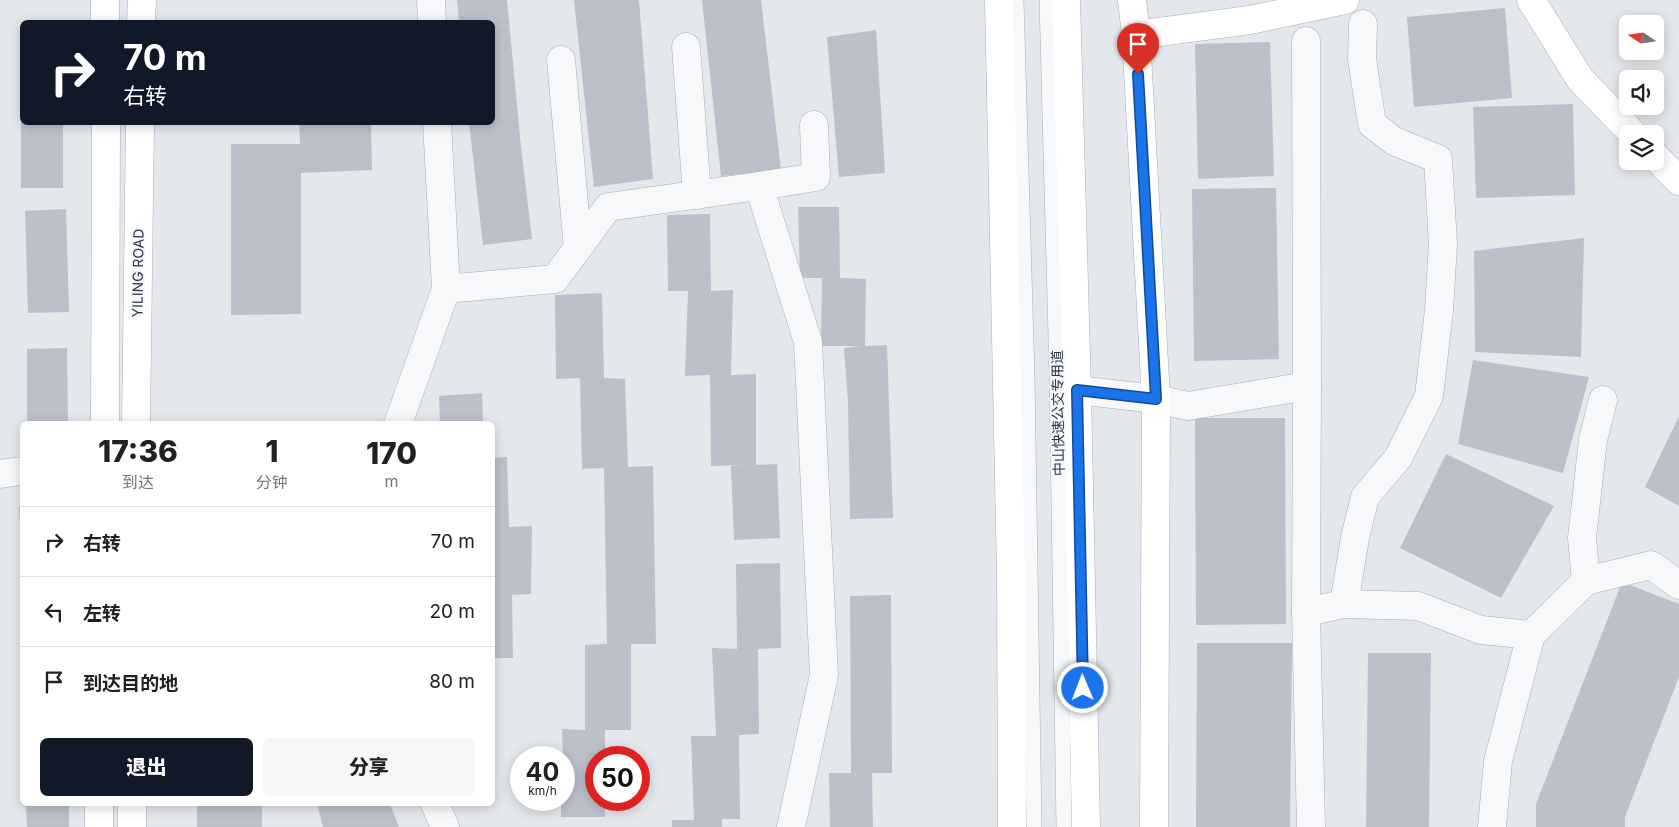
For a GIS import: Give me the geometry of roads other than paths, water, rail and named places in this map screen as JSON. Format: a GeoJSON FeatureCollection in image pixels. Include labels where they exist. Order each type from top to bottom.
{"type":"FeatureCollection","features":[{"type":"Feature","properties":{"kind":"street"},"geometry":{"type":"LineString","coordinates":[[105,0],[105,20]]}},
{"type":"Feature","properties":{"kind":"street"},"geometry":{"type":"LineString","coordinates":[[141,20],[142,0]]}},
{"type":"Feature","properties":{"kind":"street"},"geometry":{"type":"LineString","coordinates":[[431,0],[432,20]]}},
{"type":"Feature","properties":{"kind":"street"},"geometry":{"type":"LineString","coordinates":[[999,0],[1011,564],[1012,827]]}},
{"type":"Feature","properties":{"kind":"street"},"geometry":{"type":"LineString","coordinates":[[1066,0],[1077,390],[1086,827]]}},
{"type":"Feature","properties":{"kind":"street"},"geometry":{"type":"LineString","coordinates":[[1132,0],[1136,35],[1156,399],[1154,827]]}},
{"type":"Feature","properties":{"kind":"street"},"geometry":{"type":"LineString","coordinates":[[1136,35],[1250,20],[1345,0]]}},
{"type":"Feature","properties":{"kind":"street"},"geometry":{"type":"LineString","coordinates":[[1530,0],[1580,79],[1624,125]]}},
{"type":"Feature","properties":{"kind":"street"},"geometry":{"type":"LineString","coordinates":[[1344,604],[1355,538],[1365,497],[1398,458],[1429,396],[1439,310],[1443,244],[1438,159],[1394,141],[1372,124],[1362,59],[1363,24]]}},
{"type":"Feature","properties":{"kind":"street"},"geometry":{"type":"LineString","coordinates":[[1306,41],[1306,612],[1311,827]]}},
{"type":"Feature","properties":{"kind":"street"},"geometry":{"type":"LineString","coordinates":[[686,47],[697,195]]}},
{"type":"Feature","properties":{"kind":"street"},"geometry":{"type":"LineString","coordinates":[[561,60],[578,248]]}},
{"type":"Feature","properties":{"kind":"street"},"geometry":{"type":"LineString","coordinates":[[105,421],[106,125]]}},
{"type":"Feature","properties":{"kind":"street","name":"YILING ROAD"},"geometry":{"type":"LineString","coordinates":[[136,421],[140,125]]}},
{"type":"Feature","properties":{"kind":"street"},"geometry":{"type":"LineString","coordinates":[[399,421],[446,288],[437,125]]}},
{"type":"Feature","properties":{"kind":"street"},"geometry":{"type":"LineString","coordinates":[[446,288],[555,279],[608,207],[816,177],[814,125]]}},
{"type":"Feature","properties":{"kind":"street"},"geometry":{"type":"LineString","coordinates":[[1664,165],[1679,181]]}},
{"type":"Feature","properties":{"kind":"street"},"geometry":{"type":"LineString","coordinates":[[759,186],[808,342],[824,675],[791,827]]}},
{"type":"Feature","properties":{"kind":"street"},"geometry":{"type":"LineString","coordinates":[[1077,390],[1156,399],[1188,406],[1307,386]]}},
{"type":"Feature","properties":{"kind":"street"},"geometry":{"type":"LineString","coordinates":[[1586,581],[1582,538],[1593,440],[1602,400]]}},
{"type":"Feature","properties":{"kind":"street"},"geometry":{"type":"LineString","coordinates":[[0,474],[20,471]]}},
{"type":"Feature","properties":{"kind":"street"},"geometry":{"type":"LineString","coordinates":[[1492,827],[1498,762],[1532,635],[1586,581],[1651,565],[1679,585]]}},
{"type":"Feature","properties":{"kind":"street"},"geometry":{"type":"LineString","coordinates":[[1306,612],[1344,604],[1418,606],[1481,630],[1532,635]]}},
{"type":"Feature","properties":{"kind":"street"},"geometry":{"type":"LineString","coordinates":[[99,806],[99,827]]}},
{"type":"Feature","properties":{"kind":"street"},"geometry":{"type":"LineString","coordinates":[[132,806],[132,827]]}},
{"type":"Feature","properties":{"kind":"street"},"geometry":{"type":"LineString","coordinates":[[436,806],[446,827]]}},
{"type":"Feature","properties":{"kind":"lane"},"geometry":{"type":"LineString","coordinates":[[1016,0],[1027,376],[1034,827]]}},
{"type":"Feature","properties":{"kind":"lane","name":"中山快速公交专用道"},"geometry":{"type":"LineString","coordinates":[[1047,0],[1057,375],[1064,827]]}}]}
